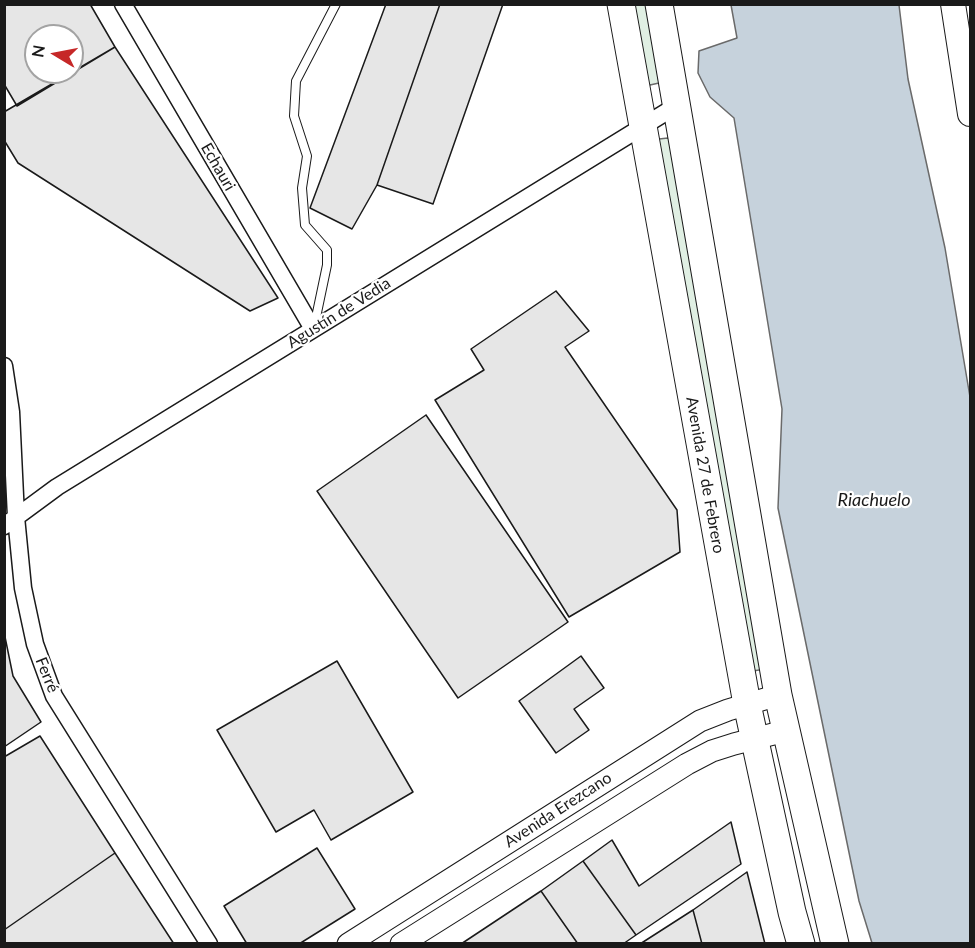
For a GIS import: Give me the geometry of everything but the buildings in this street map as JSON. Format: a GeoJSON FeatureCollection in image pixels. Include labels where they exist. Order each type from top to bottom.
{"type":"FeatureCollection","features":[{"type":"Feature","properties":{"kind":"main road","name":"Avenida 27 de Febrero"},"geometry":{"type":"LineString","coordinates":[[621,4],[747,704],[801,944]]}},
{"type":"Feature","properties":{"kind":"main road","name":"Avenida 27 de Febrero"},"geometry":{"type":"LineString","coordinates":[[659,4],[778,695],[835,944]]}},
{"type":"Feature","properties":{"kind":"main road"},"geometry":{"type":"LineString","coordinates":[[953,4],[970,114]]}},
{"type":"Feature","properties":{"kind":"street","name":"Echauri"},"geometry":{"type":"LineString","coordinates":[[123,4],[313,329]]}},
{"type":"Feature","properties":{"kind":"street","name":"Agustín de Vedia"},"geometry":{"type":"LineString","coordinates":[[10,521],[57,487],[676,106]]}},
{"type":"Feature","properties":{"kind":"street","name":"Ferré"},"geometry":{"type":"LineString","coordinates":[[4,366],[11,412],[10,521],[32,633],[54,696],[209,944]]}},
{"type":"Feature","properties":{"kind":"street","name":"Avenida Erezcano"},"geometry":{"type":"LineString","coordinates":[[348,944],[677,734],[700,721],[778,695]]}},
{"type":"Feature","properties":{"kind":"street","name":"Avenida Erezcano"},"geometry":{"type":"LineString","coordinates":[[401,944],[687,764],[712,751],[785,731]]}},
{"type":"Feature","properties":{"kind":"lane"},"geometry":{"type":"LineString","coordinates":[[313,329],[327,265],[327,250],[305,225],[302,188],[308,156],[294,116],[296,81],[336,4]]}},
{"type":"Feature","properties":{"kind":"green space"},"geometry":{"type":"Polygon","coordinates":[[[632,5],[649,5],[659,83],[650,85],[645,82],[632,5]]]}},
{"type":"Feature","properties":{"kind":"green space"},"geometry":{"type":"Polygon","coordinates":[[[668,138],[674,143],[763,663],[759,670],[753,671],[655,146],[659,139],[668,138]]]}},
{"type":"Feature","properties":{"kind":"water","name":"Riachuelo"},"geometry":{"type":"Polygon","coordinates":[[[731,5],[899,5],[908,79],[945,248],[970,397],[970,943],[872,943],[859,901],[778,508],[782,409],[734,118],[710,97],[698,73],[699,51],[737,38],[731,5]]]}}]}
